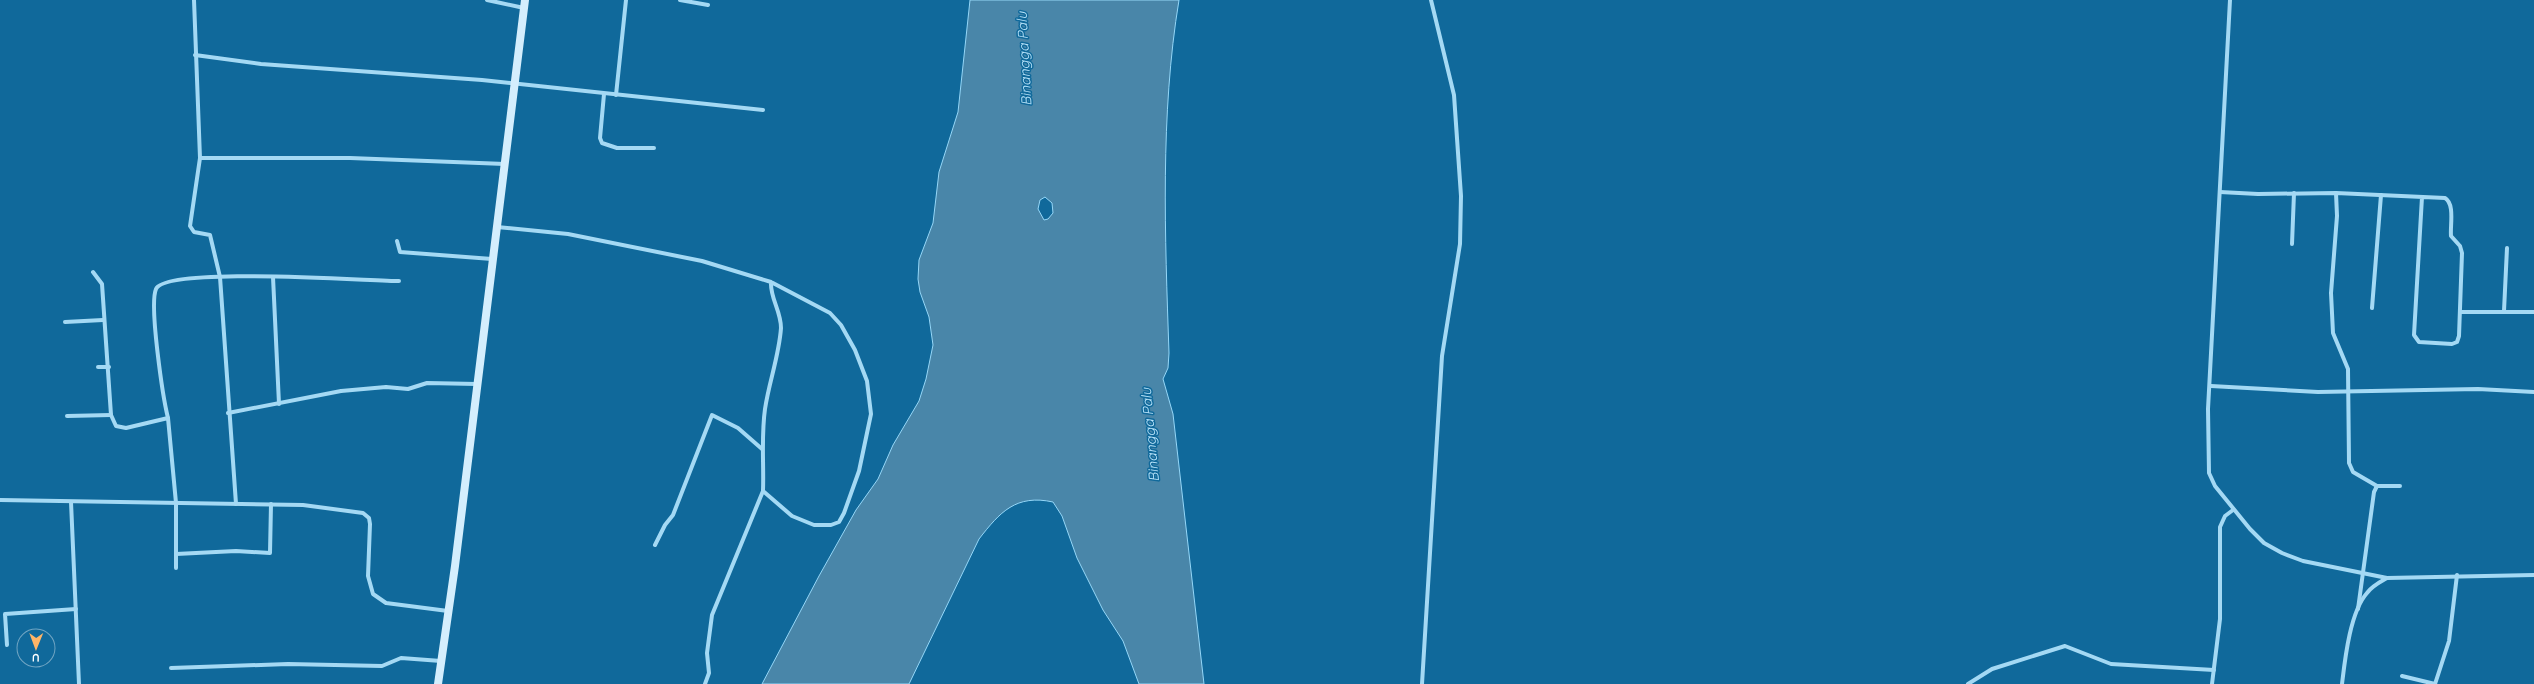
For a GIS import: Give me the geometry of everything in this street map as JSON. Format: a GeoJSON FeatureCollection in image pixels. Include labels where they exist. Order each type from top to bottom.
{"type":"FeatureCollection","features":[{"type":"Feature","properties":{"kind":"main road"},"geometry":{"type":"LineString","coordinates":[[438,684],[449,611],[525,4]]}},
{"type":"Feature","properties":{"kind":"street"},"geometry":{"type":"LineString","coordinates":[[194,0],[200,158],[190,226],[194,232],[210,235],[220,277],[228,413],[236,504]]}},
{"type":"Feature","properties":{"kind":"street"},"geometry":{"type":"LineString","coordinates":[[487,0],[525,4]]}},
{"type":"Feature","properties":{"kind":"street"},"geometry":{"type":"LineString","coordinates":[[616,95],[626,0]]}},
{"type":"Feature","properties":{"kind":"street"},"geometry":{"type":"LineString","coordinates":[[680,0],[708,5]]}},
{"type":"Feature","properties":{"kind":"street"},"geometry":{"type":"LineString","coordinates":[[1422,684],[1442,356],[1460,244],[1461,196],[1454,95],[1431,0]]}},
{"type":"Feature","properties":{"kind":"street"},"geometry":{"type":"LineString","coordinates":[[2230,0],[2211,386],[2208,409],[2209,473],[2221,495],[2264,543],[2282,553],[2303,561],[2387,578],[2457,575],[2534,575]]}},
{"type":"Feature","properties":{"kind":"street"},"geometry":{"type":"LineString","coordinates":[[195,56],[261,64],[516,84],[763,110]]}},
{"type":"Feature","properties":{"kind":"street"},"geometry":{"type":"LineString","coordinates":[[604,94],[600,138],[602,143],[617,148],[654,148]]}},
{"type":"Feature","properties":{"kind":"street"},"geometry":{"type":"LineString","coordinates":[[200,158],[357,158],[505,164]]}},
{"type":"Feature","properties":{"kind":"street"},"geometry":{"type":"LineString","coordinates":[[2220,192],[2381,194],[2445,198],[2450,201],[2451,236],[2462,249],[2458,339],[2455,343],[2422,342],[2415,339],[2413,330],[2422,197]]}},
{"type":"Feature","properties":{"kind":"street"},"geometry":{"type":"LineString","coordinates":[[2292,244],[2294,193]]}},
{"type":"Feature","properties":{"kind":"street"},"geometry":{"type":"LineString","coordinates":[[2336,193],[2337,216],[2332,268],[2333,333],[2345,360],[2349,390],[2350,470],[2377,486],[2400,486]]}},
{"type":"Feature","properties":{"kind":"street"},"geometry":{"type":"LineString","coordinates":[[2372,308],[2381,194]]}},
{"type":"Feature","properties":{"kind":"street"},"geometry":{"type":"LineString","coordinates":[[496,227],[568,234],[702,261],[771,282],[817,304],[830,312],[841,325],[855,350],[867,381],[871,414],[859,471],[839,522],[823,527],[792,516],[763,492]]}},
{"type":"Feature","properties":{"kind":"street"},"geometry":{"type":"LineString","coordinates":[[397,241],[400,252],[492,259]]}},
{"type":"Feature","properties":{"kind":"street"},"geometry":{"type":"LineString","coordinates":[[2504,312],[2507,248]]}},
{"type":"Feature","properties":{"kind":"street"},"geometry":{"type":"LineString","coordinates":[[93,272],[102,284],[109,367],[111,415],[116,426],[121,428],[168,418]]}},
{"type":"Feature","properties":{"kind":"street"},"geometry":{"type":"LineString","coordinates":[[176,568],[176,503],[168,418],[163,396],[158,348],[156,289],[159,286],[179,280],[220,277],[399,281]]}},
{"type":"Feature","properties":{"kind":"street"},"geometry":{"type":"LineString","coordinates":[[273,277],[279,404]]}},
{"type":"Feature","properties":{"kind":"street"},"geometry":{"type":"LineString","coordinates":[[705,684],[708,673],[707,653],[712,615],[763,492],[762,449],[765,410],[777,361],[781,327],[779,311],[770,290],[771,282]]}},
{"type":"Feature","properties":{"kind":"street"},"geometry":{"type":"LineString","coordinates":[[2460,312],[2534,312]]}},
{"type":"Feature","properties":{"kind":"street"},"geometry":{"type":"LineString","coordinates":[[65,322],[104,320]]}},
{"type":"Feature","properties":{"kind":"street"},"geometry":{"type":"LineString","coordinates":[[98,367],[109,367]]}},
{"type":"Feature","properties":{"kind":"street"},"geometry":{"type":"LineString","coordinates":[[228,413],[341,391],[386,387],[408,389],[427,383],[477,384]]}},
{"type":"Feature","properties":{"kind":"street"},"geometry":{"type":"LineString","coordinates":[[2211,386],[2318,392],[2349,390],[2478,389],[2534,391]]}},
{"type":"Feature","properties":{"kind":"street"},"geometry":{"type":"LineString","coordinates":[[66,416],[111,415]]}},
{"type":"Feature","properties":{"kind":"street"},"geometry":{"type":"LineString","coordinates":[[655,545],[666,525],[673,516],[712,415],[738,428],[762,449]]}},
{"type":"Feature","properties":{"kind":"street"},"geometry":{"type":"LineString","coordinates":[[2342,684],[2348,645],[2358,609],[2372,501],[2377,486]]}},
{"type":"Feature","properties":{"kind":"street"},"geometry":{"type":"LineString","coordinates":[[0,500],[271,504],[347,509],[363,513],[369,518],[368,576],[372,594],[386,603],[449,611]]}},
{"type":"Feature","properties":{"kind":"street"},"geometry":{"type":"LineString","coordinates":[[71,502],[79,684]]}},
{"type":"Feature","properties":{"kind":"street"},"geometry":{"type":"LineString","coordinates":[[176,554],[236,551],[270,554],[271,504]]}},
{"type":"Feature","properties":{"kind":"street"},"geometry":{"type":"LineString","coordinates":[[2212,684],[2220,619],[2220,527],[2225,516],[2234,510]]}},
{"type":"Feature","properties":{"kind":"street"},"geometry":{"type":"LineString","coordinates":[[2402,676],[2435,684],[2449,641],[2457,575]]}},
{"type":"Feature","properties":{"kind":"street"},"geometry":{"type":"LineString","coordinates":[[2358,609],[2366,593],[2387,578]]}},
{"type":"Feature","properties":{"kind":"street"},"geometry":{"type":"LineString","coordinates":[[7,645],[5,614],[76,609]]}},
{"type":"Feature","properties":{"kind":"street"},"geometry":{"type":"LineString","coordinates":[[1968,684],[1992,668],[2065,646],[2111,664],[2214,670]]}},
{"type":"Feature","properties":{"kind":"street"},"geometry":{"type":"LineString","coordinates":[[171,668],[288,664],[382,666],[401,658],[441,661]]}},
{"type":"Feature","properties":{"kind":"water","name":"Binangga Palu"},"geometry":{"type":"Polygon","coordinates":[[[970,0],[1179,0],[1173,43],[1166,131],[1165,220],[1169,353],[1168,368],[1163,379],[1173,414],[1204,684],[1139,684],[1123,641],[1103,610],[1077,558],[1062,516],[1053,502],[1040,500],[1019,503],[1010,507],[994,521],[979,539],[909,684],[762,684],[819,576],[856,510],[878,479],[893,445],[919,401],[926,379],[933,345],[929,317],[920,292],[918,279],[919,260],[933,223],[939,172],[958,112],[970,0]],[[1045,197],[1040,200],[1038,209],[1044,220],[1048,219],[1053,213],[1052,203],[1045,197]]]}}]}
